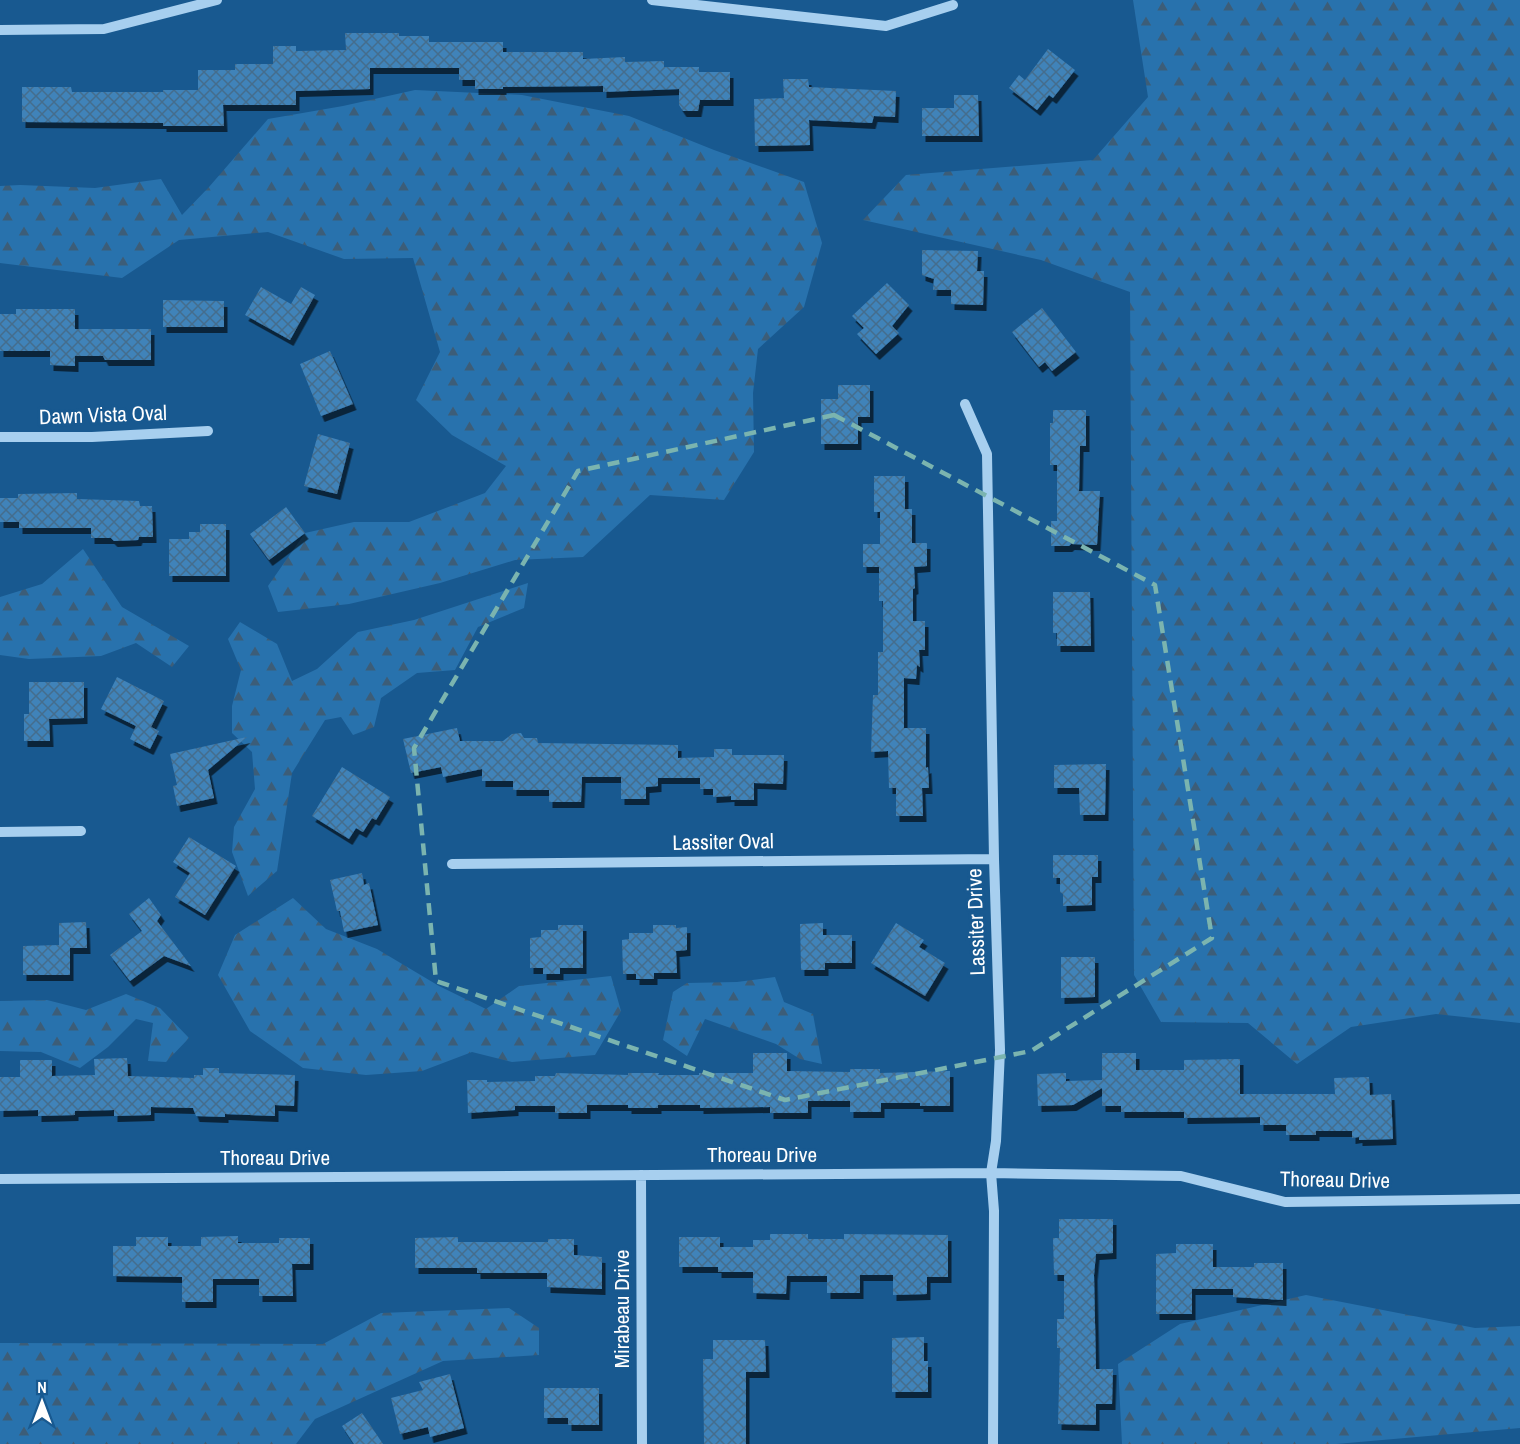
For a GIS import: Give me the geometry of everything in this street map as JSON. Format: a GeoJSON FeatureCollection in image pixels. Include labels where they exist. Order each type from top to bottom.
{"type":"FeatureCollection","features":[{"type":"Feature","properties":{"kind":"street"},"geometry":{"type":"LineString","coordinates":[[0,30],[104,29],[217,0]]}},
{"type":"Feature","properties":{"kind":"street"},"geometry":{"type":"LineString","coordinates":[[652,0],[886,26],[953,5]]}},
{"type":"Feature","properties":{"kind":"street","name":"Lassiter Drive"},"geometry":{"type":"LineString","coordinates":[[965,404],[987,454],[994,859],[1000,1050],[996,1141],[991,1173],[994,1211],[993,1444]]}},
{"type":"Feature","properties":{"kind":"street","name":"Dawn Vista Oval"},"geometry":{"type":"LineString","coordinates":[[0,437],[208,431]]}},
{"type":"Feature","properties":{"kind":"street"},"geometry":{"type":"LineString","coordinates":[[0,832],[81,831]]}},
{"type":"Feature","properties":{"kind":"street","name":"Lassiter Oval"},"geometry":{"type":"LineString","coordinates":[[452,864],[994,859]]}},
{"type":"Feature","properties":{"kind":"street","name":"Thoreau Drive"},"geometry":{"type":"LineString","coordinates":[[0,1179],[991,1173],[1181,1176],[1285,1202],[1520,1199]]}},
{"type":"Feature","properties":{"kind":"street","name":"Mirabeau Drive"},"geometry":{"type":"LineString","coordinates":[[641,1175],[642,1444]]}},
{"type":"Feature","properties":{"kind":"highlighted area"},"geometry":{"type":"Polygon","coordinates":[[[834,415],[1155,585],[1212,938],[1031,1051],[785,1100],[436,981],[414,748],[578,471],[834,415]]]}},
{"type":"Feature","properties":{"kind":"green space"},"geometry":{"type":"Polygon","coordinates":[[[1133,0],[1520,0],[1520,1023],[1436,1014],[1351,1027],[1297,1064],[1248,1023],[1161,1022],[1134,975],[1130,292],[1041,260],[863,220],[906,175],[1093,160],[1148,97],[1133,0]]]}},
{"type":"Feature","properties":{"kind":"green space"},"geometry":{"type":"Polygon","coordinates":[[[415,90],[522,95],[629,116],[714,150],[804,182],[822,243],[804,307],[758,349],[753,393],[754,452],[724,500],[650,495],[583,557],[515,560],[440,583],[349,604],[278,612],[268,586],[305,533],[354,522],[409,522],[485,493],[506,466],[452,435],[416,400],[440,352],[413,258],[344,259],[268,232],[179,240],[122,278],[0,263],[0,186],[95,188],[161,179],[182,215],[268,119],[415,90]]]}},
{"type":"Feature","properties":{"kind":"green space"},"geometry":{"type":"Polygon","coordinates":[[[83,549],[122,607],[189,646],[172,667],[136,643],[101,656],[29,659],[0,655],[0,597],[42,584],[83,549]]]}},
{"type":"Feature","properties":{"kind":"green space"},"geometry":{"type":"Polygon","coordinates":[[[528,583],[524,608],[478,627],[455,670],[417,673],[381,698],[374,727],[353,735],[341,717],[325,720],[292,773],[277,871],[248,896],[232,852],[234,827],[255,789],[252,752],[232,733],[232,706],[241,670],[228,639],[240,622],[277,644],[292,681],[317,669],[358,632],[414,620],[528,583]]]}},
{"type":"Feature","properties":{"kind":"green space"},"geometry":{"type":"Polygon","coordinates":[[[293,898],[326,929],[377,949],[439,986],[486,1009],[519,986],[611,976],[621,1011],[595,1055],[512,1062],[472,1052],[422,1071],[366,1075],[303,1068],[250,1031],[218,975],[235,935],[293,898]]]}},
{"type":"Feature","properties":{"kind":"green space"},"geometry":{"type":"Polygon","coordinates":[[[775,977],[784,1002],[813,1014],[822,1064],[800,1059],[776,1044],[705,1019],[687,1056],[663,1040],[673,992],[687,983],[737,982],[775,977]]]}},
{"type":"Feature","properties":{"kind":"green space"},"geometry":{"type":"Polygon","coordinates":[[[126,994],[160,1008],[189,1038],[166,1062],[148,1061],[153,1023],[136,1019],[108,1047],[80,1068],[41,1052],[0,1051],[0,1001],[47,1000],[86,1010],[126,994]]]}},
{"type":"Feature","properties":{"kind":"green space"},"geometry":{"type":"Polygon","coordinates":[[[1306,1295],[1475,1328],[1520,1326],[1520,1428],[1336,1444],[1122,1444],[1118,1364],[1180,1324],[1306,1295]]]}},
{"type":"Feature","properties":{"kind":"green space"},"geometry":{"type":"Polygon","coordinates":[[[509,1308],[539,1328],[539,1355],[443,1361],[315,1419],[296,1444],[0,1444],[0,1343],[323,1344],[381,1313],[509,1308]]]}},
{"type":"Feature","properties":{"kind":"building"},"geometry":{"type":"Polygon","coordinates":[[[345,33],[399,33],[399,36],[429,36],[429,42],[503,42],[503,52],[583,52],[583,59],[625,57],[625,62],[664,61],[664,67],[699,67],[699,72],[730,72],[730,100],[700,100],[698,111],[683,111],[679,105],[679,89],[603,92],[603,86],[475,89],[475,80],[459,80],[459,68],[370,68],[370,89],[296,91],[296,105],[223,105],[224,126],[22,122],[22,87],[71,87],[72,92],[198,90],[198,70],[235,70],[235,64],[273,64],[273,46],[296,46],[296,51],[346,50],[345,33]]]}},
{"type":"Feature","properties":{"kind":"building"},"geometry":{"type":"Polygon","coordinates":[[[1048,49],[1075,70],[1053,98],[1049,95],[1037,110],[1009,88],[1019,75],[1025,80],[1048,49]]]}},
{"type":"Feature","properties":{"kind":"building"},"geometry":{"type":"Polygon","coordinates":[[[783,79],[808,79],[809,87],[896,91],[895,117],[874,116],[872,123],[809,120],[810,145],[755,146],[754,99],[784,98],[783,79]]]}},
{"type":"Feature","properties":{"kind":"building"},"geometry":{"type":"Polygon","coordinates":[[[954,95],[978,95],[979,136],[922,136],[922,108],[954,108],[954,95]]]}},
{"type":"Feature","properties":{"kind":"building"},"geometry":{"type":"Polygon","coordinates":[[[922,250],[978,251],[977,271],[984,271],[983,305],[951,304],[951,290],[933,290],[934,279],[922,275],[922,250]]]}},
{"type":"Feature","properties":{"kind":"building"},"geometry":{"type":"Polygon","coordinates":[[[887,283],[909,305],[892,326],[899,333],[876,354],[857,334],[864,328],[852,316],[887,283]]]}},
{"type":"Feature","properties":{"kind":"building"},"geometry":{"type":"Polygon","coordinates":[[[261,287],[291,304],[301,287],[315,295],[290,340],[245,315],[261,287]]]}},
{"type":"Feature","properties":{"kind":"building"},"geometry":{"type":"Polygon","coordinates":[[[163,300],[224,301],[224,327],[163,327],[163,300]]]}},
{"type":"Feature","properties":{"kind":"building"},"geometry":{"type":"Polygon","coordinates":[[[1042,308],[1076,352],[1052,371],[1045,362],[1039,367],[1012,332],[1042,308]]]}},
{"type":"Feature","properties":{"kind":"building"},"geometry":{"type":"Polygon","coordinates":[[[16,309],[75,309],[75,329],[151,329],[151,360],[105,360],[103,356],[75,356],[75,366],[50,365],[50,351],[0,351],[0,314],[16,314],[16,309]]]}},
{"type":"Feature","properties":{"kind":"building"},"geometry":{"type":"Polygon","coordinates":[[[330,351],[353,404],[321,416],[300,364],[330,351]]]}},
{"type":"Feature","properties":{"kind":"building"},"geometry":{"type":"Polygon","coordinates":[[[838,385],[870,385],[870,417],[858,417],[858,444],[821,444],[821,399],[838,399],[838,385]]]}},
{"type":"Feature","properties":{"kind":"building"},"geometry":{"type":"Polygon","coordinates":[[[1053,410],[1086,410],[1086,446],[1080,446],[1079,491],[1100,491],[1097,545],[1051,546],[1051,521],[1057,521],[1057,465],[1050,465],[1050,423],[1053,423],[1053,410]]]}},
{"type":"Feature","properties":{"kind":"building"},"geometry":{"type":"Polygon","coordinates":[[[318,434],[350,443],[337,494],[304,486],[318,434]]]}},
{"type":"Feature","properties":{"kind":"building"},"geometry":{"type":"Polygon","coordinates":[[[874,476],[905,476],[905,509],[912,509],[912,543],[927,543],[927,566],[914,567],[915,588],[913,589],[913,621],[925,621],[925,650],[919,650],[920,667],[917,665],[916,679],[904,678],[904,728],[926,728],[926,768],[928,767],[929,788],[922,788],[923,816],[896,816],[896,788],[889,788],[888,751],[871,752],[873,695],[878,695],[878,652],[883,652],[883,601],[879,601],[879,567],[863,567],[863,544],[880,544],[880,512],[874,512],[874,476]]]}},
{"type":"Feature","properties":{"kind":"building"},"geometry":{"type":"Polygon","coordinates":[[[77,493],[77,499],[139,501],[140,506],[152,506],[153,537],[114,541],[111,538],[91,538],[91,528],[19,528],[19,522],[0,522],[0,498],[18,498],[18,494],[77,493]]]}},
{"type":"Feature","properties":{"kind":"building"},"geometry":{"type":"Polygon","coordinates":[[[286,507],[305,533],[269,560],[250,534],[286,507]]]}},
{"type":"Feature","properties":{"kind":"building"},"geometry":{"type":"Polygon","coordinates":[[[200,524],[226,524],[226,576],[169,576],[169,539],[189,539],[189,532],[200,532],[200,524]]]}},
{"type":"Feature","properties":{"kind":"building"},"geometry":{"type":"Polygon","coordinates":[[[1053,592],[1090,592],[1091,646],[1057,646],[1057,633],[1053,633],[1053,592]]]}},
{"type":"Feature","properties":{"kind":"building"},"geometry":{"type":"Polygon","coordinates":[[[117,677],[164,701],[151,727],[159,731],[150,749],[130,739],[136,726],[101,709],[117,677]]]}},
{"type":"Feature","properties":{"kind":"building"},"geometry":{"type":"Polygon","coordinates":[[[29,682],[84,682],[84,718],[49,719],[50,741],[24,741],[24,714],[29,714],[29,682]]]}},
{"type":"Feature","properties":{"kind":"building"},"geometry":{"type":"Polygon","coordinates":[[[457,728],[460,741],[503,741],[512,734],[521,733],[524,738],[537,738],[538,743],[678,745],[678,758],[714,757],[714,749],[732,749],[732,755],[784,755],[783,784],[754,783],[754,800],[731,800],[731,796],[713,797],[713,789],[700,789],[700,778],[658,778],[658,786],[646,787],[646,799],[621,799],[621,777],[582,777],[581,802],[549,802],[549,790],[513,790],[513,781],[482,781],[482,769],[443,777],[441,767],[411,773],[403,739],[457,728]]]}},
{"type":"Feature","properties":{"kind":"building"},"geometry":{"type":"Polygon","coordinates":[[[247,737],[208,770],[214,798],[177,806],[173,786],[177,785],[170,754],[247,737]]]}},
{"type":"Feature","properties":{"kind":"building"},"geometry":{"type":"Polygon","coordinates":[[[1106,764],[1105,815],[1080,815],[1079,788],[1054,788],[1054,765],[1106,764]]]}},
{"type":"Feature","properties":{"kind":"building"},"geometry":{"type":"Polygon","coordinates":[[[342,767],[390,797],[376,820],[372,818],[363,832],[356,828],[349,839],[312,816],[342,767]]]}},
{"type":"Feature","properties":{"kind":"building"},"geometry":{"type":"Polygon","coordinates":[[[189,837],[236,866],[205,915],[175,897],[190,873],[173,862],[189,837]]]}},
{"type":"Feature","properties":{"kind":"building"},"geometry":{"type":"Polygon","coordinates":[[[1053,855],[1098,855],[1098,877],[1092,877],[1092,905],[1063,906],[1060,878],[1053,878],[1053,855]]]}},
{"type":"Feature","properties":{"kind":"building"},"geometry":{"type":"Polygon","coordinates":[[[362,873],[364,885],[369,883],[378,925],[344,932],[330,880],[362,873]]]}},
{"type":"Feature","properties":{"kind":"building"},"geometry":{"type":"Polygon","coordinates":[[[149,898],[161,915],[157,921],[191,966],[164,956],[130,981],[110,955],[142,931],[129,914],[149,898]]]}},
{"type":"Feature","properties":{"kind":"building"},"geometry":{"type":"Polygon","coordinates":[[[86,922],[87,948],[70,948],[70,975],[23,975],[23,946],[59,945],[59,923],[86,922]]]}},
{"type":"Feature","properties":{"kind":"building"},"geometry":{"type":"Polygon","coordinates":[[[823,923],[823,935],[852,935],[852,963],[825,963],[825,970],[801,970],[800,924],[823,923]]]}},
{"type":"Feature","properties":{"kind":"building"},"geometry":{"type":"Polygon","coordinates":[[[896,923],[924,940],[919,947],[945,963],[925,996],[871,963],[896,923]]]}},
{"type":"Feature","properties":{"kind":"building"},"geometry":{"type":"Polygon","coordinates":[[[558,925],[583,925],[583,968],[560,968],[560,974],[543,974],[543,968],[530,968],[530,938],[541,937],[541,930],[558,930],[558,925]]]}},
{"type":"Feature","properties":{"kind":"building"},"geometry":{"type":"Polygon","coordinates":[[[653,925],[687,927],[687,950],[676,951],[677,973],[654,973],[654,979],[636,979],[636,974],[623,974],[622,940],[629,939],[629,933],[653,933],[653,925]]]}},
{"type":"Feature","properties":{"kind":"building"},"geometry":{"type":"Polygon","coordinates":[[[1061,957],[1095,957],[1095,997],[1061,998],[1061,957]]]}},
{"type":"Feature","properties":{"kind":"building"},"geometry":{"type":"Polygon","coordinates":[[[753,1053],[787,1053],[787,1071],[850,1072],[850,1069],[880,1069],[880,1073],[950,1071],[950,1106],[881,1103],[881,1112],[850,1112],[850,1101],[808,1101],[808,1113],[770,1113],[770,1107],[700,1108],[700,1105],[658,1105],[658,1108],[628,1108],[628,1105],[587,1105],[587,1113],[555,1113],[555,1106],[515,1106],[515,1110],[468,1113],[467,1080],[535,1081],[535,1076],[555,1076],[556,1073],[699,1075],[699,1073],[753,1073],[753,1053]]]}},
{"type":"Feature","properties":{"kind":"building"},"geometry":{"type":"Polygon","coordinates":[[[1102,1053],[1136,1053],[1136,1070],[1184,1070],[1184,1060],[1240,1059],[1240,1094],[1335,1094],[1334,1078],[1369,1077],[1370,1095],[1391,1094],[1393,1139],[1359,1140],[1359,1137],[1352,1138],[1352,1131],[1316,1131],[1316,1135],[1286,1135],[1286,1125],[1260,1125],[1260,1117],[1184,1118],[1184,1112],[1121,1112],[1121,1106],[1102,1106],[1102,1088],[1073,1105],[1038,1106],[1037,1074],[1066,1073],[1066,1081],[1102,1080],[1102,1053]]]}},
{"type":"Feature","properties":{"kind":"building"},"geometry":{"type":"Polygon","coordinates":[[[127,1058],[128,1076],[194,1078],[194,1075],[203,1075],[203,1068],[219,1068],[219,1073],[295,1075],[294,1106],[275,1105],[275,1116],[225,1114],[225,1117],[196,1116],[193,1108],[151,1107],[151,1115],[114,1116],[114,1110],[75,1111],[75,1115],[38,1116],[38,1110],[0,1111],[0,1077],[20,1077],[20,1060],[52,1060],[52,1076],[95,1075],[94,1059],[127,1058]]]}},
{"type":"Feature","properties":{"kind":"building"},"geometry":{"type":"Polygon","coordinates":[[[1059,1219],[1113,1219],[1113,1253],[1096,1254],[1094,1275],[1096,1369],[1113,1369],[1112,1404],[1096,1404],[1096,1425],[1058,1424],[1060,1348],[1057,1348],[1057,1319],[1064,1319],[1064,1275],[1054,1275],[1053,1238],[1059,1238],[1059,1219]]]}},
{"type":"Feature","properties":{"kind":"building"},"geometry":{"type":"Polygon","coordinates":[[[770,1234],[808,1234],[808,1239],[844,1239],[844,1234],[948,1235],[948,1277],[927,1277],[927,1294],[893,1295],[893,1275],[860,1275],[860,1293],[827,1293],[827,1276],[787,1276],[786,1294],[753,1293],[753,1272],[718,1272],[718,1267],[679,1267],[679,1237],[720,1237],[720,1247],[753,1247],[753,1240],[770,1240],[770,1234]]]}},
{"type":"Feature","properties":{"kind":"building"},"geometry":{"type":"Polygon","coordinates":[[[238,1236],[238,1243],[279,1243],[279,1238],[310,1238],[310,1264],[292,1264],[293,1296],[259,1296],[259,1279],[213,1279],[213,1302],[182,1302],[182,1277],[113,1276],[113,1246],[136,1246],[136,1237],[168,1237],[168,1246],[201,1246],[201,1237],[238,1236]]]}},
{"type":"Feature","properties":{"kind":"building"},"geometry":{"type":"Polygon","coordinates":[[[458,1237],[458,1242],[548,1242],[548,1239],[574,1239],[574,1255],[602,1257],[602,1289],[547,1287],[547,1273],[477,1273],[477,1268],[415,1268],[415,1238],[458,1237]]]}},
{"type":"Feature","properties":{"kind":"building"},"geometry":{"type":"Polygon","coordinates":[[[1176,1244],[1213,1244],[1213,1267],[1254,1267],[1254,1263],[1283,1263],[1283,1300],[1233,1297],[1233,1289],[1192,1289],[1192,1314],[1156,1314],[1156,1254],[1176,1253],[1176,1244]]]}},
{"type":"Feature","properties":{"kind":"building"},"geometry":{"type":"Polygon","coordinates":[[[924,1337],[924,1361],[928,1361],[928,1392],[892,1392],[892,1338],[924,1337]]]}},
{"type":"Feature","properties":{"kind":"building"},"geometry":{"type":"Polygon","coordinates":[[[713,1340],[765,1340],[766,1372],[746,1372],[746,1444],[704,1444],[703,1359],[713,1359],[713,1340]]]}},
{"type":"Feature","properties":{"kind":"building"},"geometry":{"type":"Polygon","coordinates":[[[450,1374],[464,1428],[430,1437],[428,1427],[400,1434],[391,1398],[423,1390],[419,1382],[450,1374]]]}},
{"type":"Feature","properties":{"kind":"building"},"geometry":{"type":"Polygon","coordinates":[[[544,1388],[599,1388],[599,1425],[568,1425],[568,1418],[544,1418],[544,1388]]]}},
{"type":"Feature","properties":{"kind":"building"},"geometry":{"type":"Polygon","coordinates":[[[362,1413],[383,1444],[354,1444],[342,1426],[362,1413]]]}}]}
